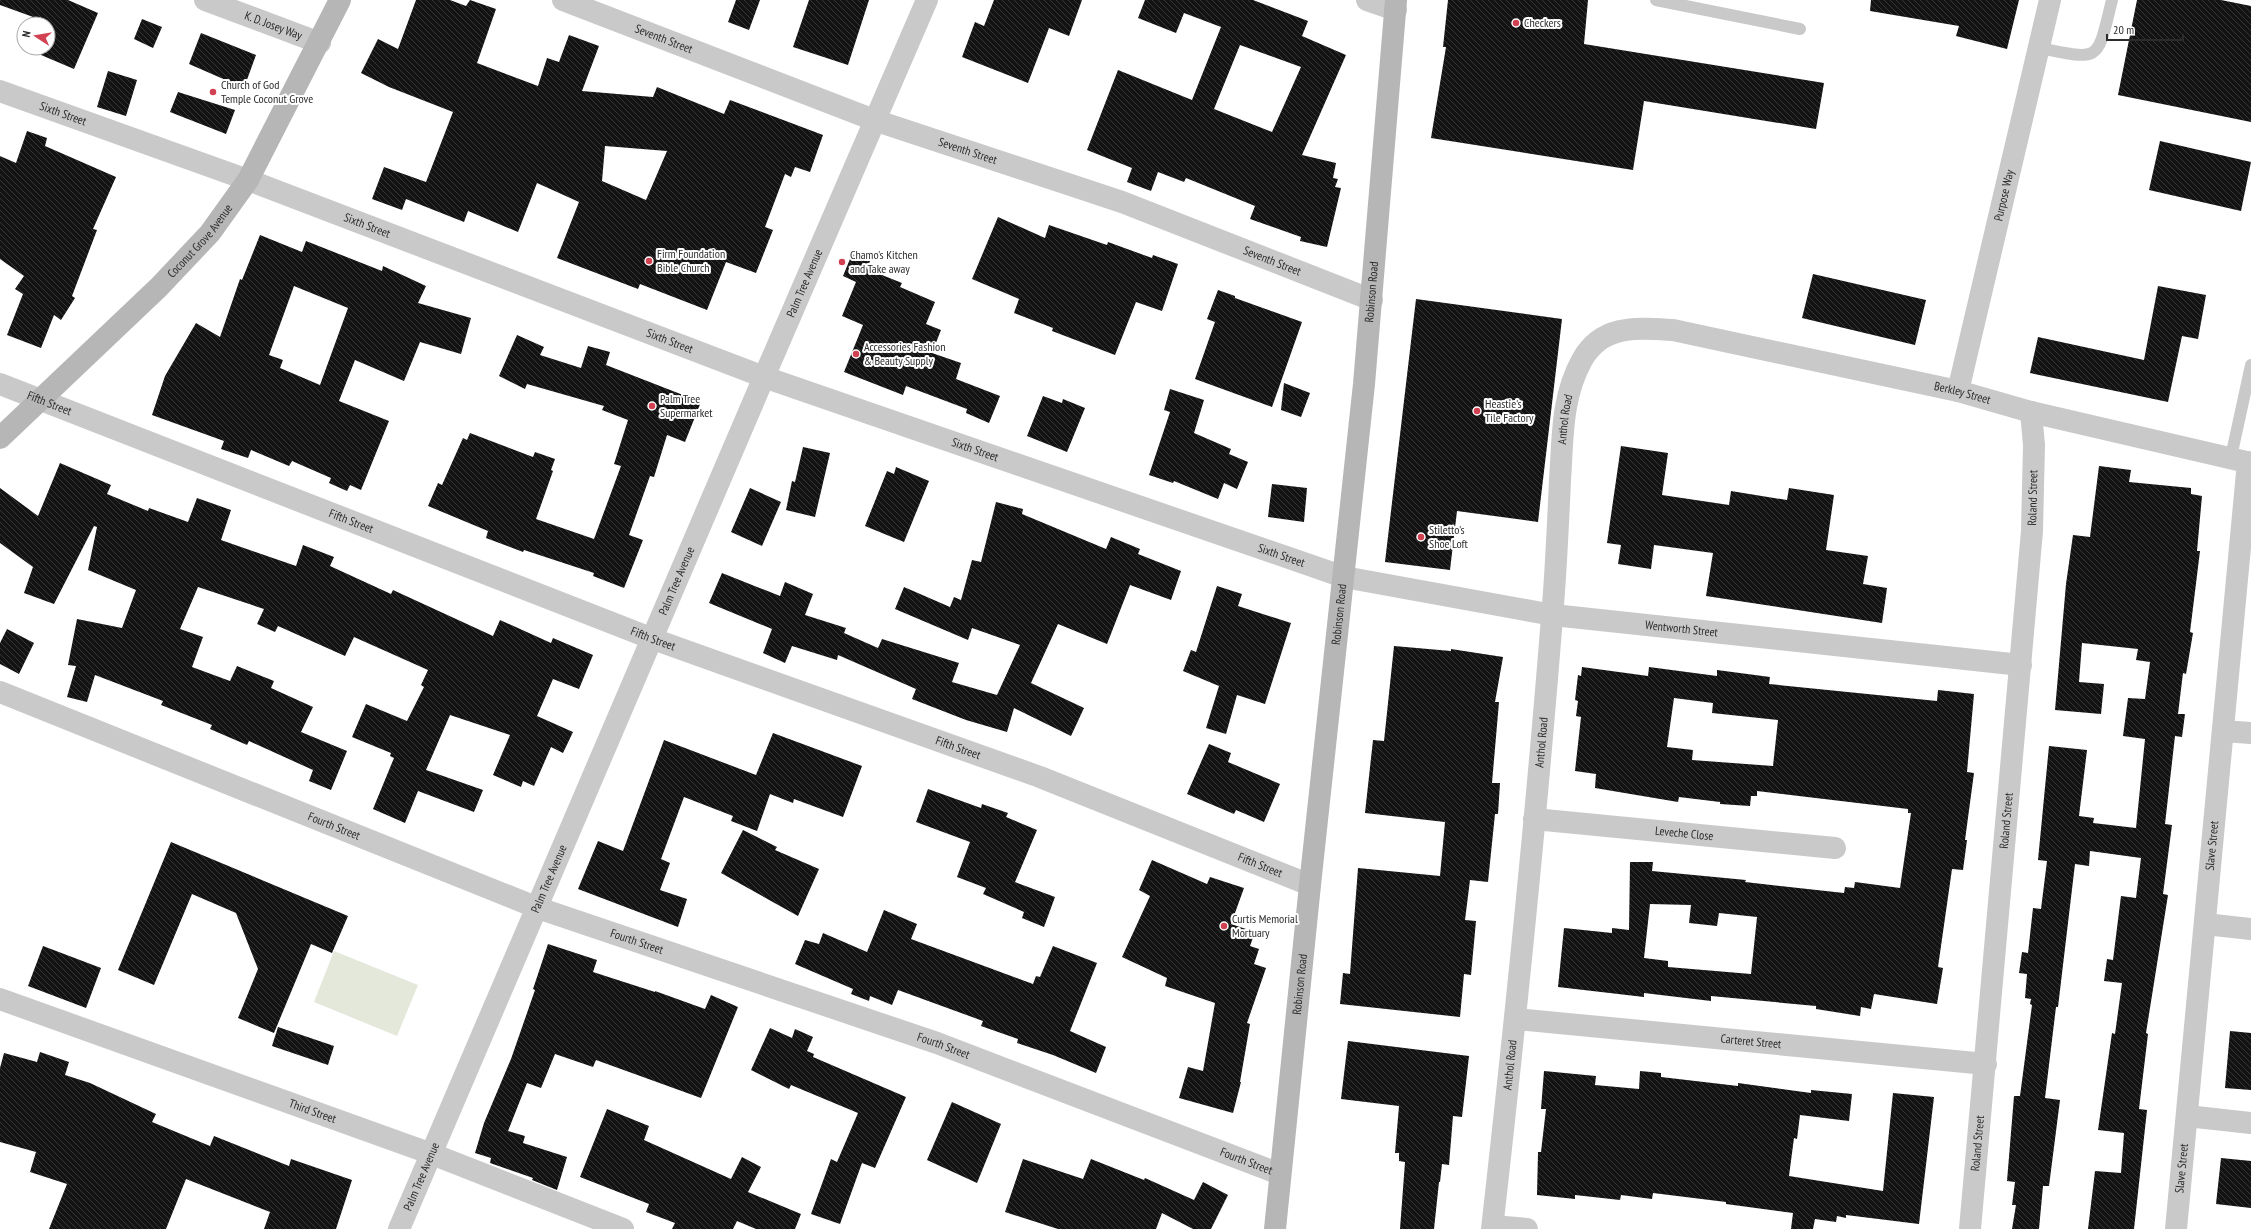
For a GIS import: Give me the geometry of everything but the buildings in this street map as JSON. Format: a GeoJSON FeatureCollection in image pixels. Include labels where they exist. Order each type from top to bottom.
{"type":"FeatureCollection","features":[{"type":"Feature","properties":{"kind":"main road","name":"Coconut Grove Avenue"},"geometry":{"type":"LineString","coordinates":[[0,438],[159,287],[210,233],[248,180],[320,43],[340,0]]}},
{"type":"Feature","properties":{"kind":"main road","name":"Robinson Road"},"geometry":{"type":"LineString","coordinates":[[1275,1229],[1372,300],[1396,5]]}},
{"type":"Feature","properties":{"kind":"street","name":"K. D. Josey Way"},"geometry":{"type":"LineString","coordinates":[[205,0],[320,43]]}},
{"type":"Feature","properties":{"kind":"street","name":"Seventh Street"},"geometry":{"type":"LineString","coordinates":[[563,0],[874,120],[1122,202],[1372,300]]}},
{"type":"Feature","properties":{"kind":"street","name":"Palm Tree Avenue"},"geometry":{"type":"LineString","coordinates":[[399,1229],[538,908],[874,120],[927,0]]}},
{"type":"Feature","properties":{"kind":"street"},"geometry":{"type":"LineString","coordinates":[[1367,0],[1396,5]]}},
{"type":"Feature","properties":{"kind":"street","name":"Purpose Way"},"geometry":{"type":"LineString","coordinates":[[1958,391],[2040,48],[2050,0]]}},
{"type":"Feature","properties":{"kind":"street","name":"Sixth Street"},"geometry":{"type":"LineString","coordinates":[[0,91],[248,180],[764,377],[1344,577]]}},
{"type":"Feature","properties":{"kind":"street","name":"Anthol Road"},"geometry":{"type":"LineString","coordinates":[[1492,1228],[1516,1019],[1553,614],[1563,424],[1568,392],[1583,358],[1603,336],[1630,328],[1673,330]]}},
{"type":"Feature","properties":{"kind":"street","name":"Berkley Street"},"geometry":{"type":"LineString","coordinates":[[1673,330],[1958,391],[2031,412],[2243,461]]}},
{"type":"Feature","properties":{"kind":"street","name":"Fifth Street"},"geometry":{"type":"LineString","coordinates":[[0,384],[41,398],[653,639],[1040,777],[1310,885]]}},
{"type":"Feature","properties":{"kind":"street","name":"Roland Street"},"geometry":{"type":"LineString","coordinates":[[1970,1229],[2021,665],[2035,478],[2031,412]]}},
{"type":"Feature","properties":{"kind":"street","name":"Slave Street"},"geometry":{"type":"LineString","coordinates":[[2176,1229],[2223,731],[2243,461]]}},
{"type":"Feature","properties":{"kind":"street","name":"Wentworth Street"},"geometry":{"type":"LineString","coordinates":[[1344,577],[1553,614],[2021,665]]}},
{"type":"Feature","properties":{"kind":"street","name":"Fourth Street"},"geometry":{"type":"LineString","coordinates":[[0,692],[538,908],[937,1043],[1280,1174]]}},
{"type":"Feature","properties":{"kind":"street"},"geometry":{"type":"LineString","coordinates":[[2223,731],[2251,733]]}},
{"type":"Feature","properties":{"kind":"street","name":"Leveche Close"},"geometry":{"type":"LineString","coordinates":[[1534,818],[1835,848]]}},
{"type":"Feature","properties":{"kind":"street"},"geometry":{"type":"LineString","coordinates":[[2205,924],[2251,929]]}},
{"type":"Feature","properties":{"kind":"street","name":"Third Street"},"geometry":{"type":"LineString","coordinates":[[0,999],[432,1154],[623,1229]]}},
{"type":"Feature","properties":{"kind":"street","name":"Carteret Street"},"geometry":{"type":"LineString","coordinates":[[1516,1019],[1986,1064]]}},
{"type":"Feature","properties":{"kind":"street"},"geometry":{"type":"LineString","coordinates":[[2187,1116],[2251,1124]]}},
{"type":"Feature","properties":{"kind":"street"},"geometry":{"type":"LineString","coordinates":[[1492,1228],[1527,1229]]}},
{"type":"Feature","properties":{"kind":"lane"},"geometry":{"type":"LineString","coordinates":[[1656,0],[1800,29]]}},
{"type":"Feature","properties":{"kind":"lane"},"geometry":{"type":"LineString","coordinates":[[2040,48],[2080,56],[2090,55],[2101,45],[2112,0]]}},
{"type":"Feature","properties":{"kind":"lane"},"geometry":{"type":"LineString","coordinates":[[2243,461],[2251,365]]}},
{"type":"Feature","properties":{"kind":"shaded area"},"geometry":{"type":"Polygon","coordinates":[[[334,951],[418,985],[397,1036],[314,1002],[334,951]]]}},
{"type":"Feature","properties":{"kind":"place","name":"Checkers"},"geometry":{"type":"Point","coordinates":[1516,23]}},
{"type":"Feature","properties":{"kind":"place","name":"Church of God Temple Coconut Grove"},"geometry":{"type":"Point","coordinates":[213,92]}},
{"type":"Feature","properties":{"kind":"place","name":"Firm Foundation Bible Church"},"geometry":{"type":"Point","coordinates":[649,261]}},
{"type":"Feature","properties":{"kind":"place","name":"Chamo's Kitchen and Take away"},"geometry":{"type":"Point","coordinates":[842,262]}},
{"type":"Feature","properties":{"kind":"place","name":"Accessories Fashion & Beauty Supply"},"geometry":{"type":"Point","coordinates":[856,354]}},
{"type":"Feature","properties":{"kind":"place","name":"Palm Tree Supermarket"},"geometry":{"type":"Point","coordinates":[652,406]}},
{"type":"Feature","properties":{"kind":"place","name":"Heastie's Tile Factory"},"geometry":{"type":"Point","coordinates":[1477,411]}},
{"type":"Feature","properties":{"kind":"place","name":"Stiletto's Shoe Loft"},"geometry":{"type":"Point","coordinates":[1421,537]}},
{"type":"Feature","properties":{"kind":"place","name":"Curtis Memorial Mortuary"},"geometry":{"type":"Point","coordinates":[1224,926]}}]}
